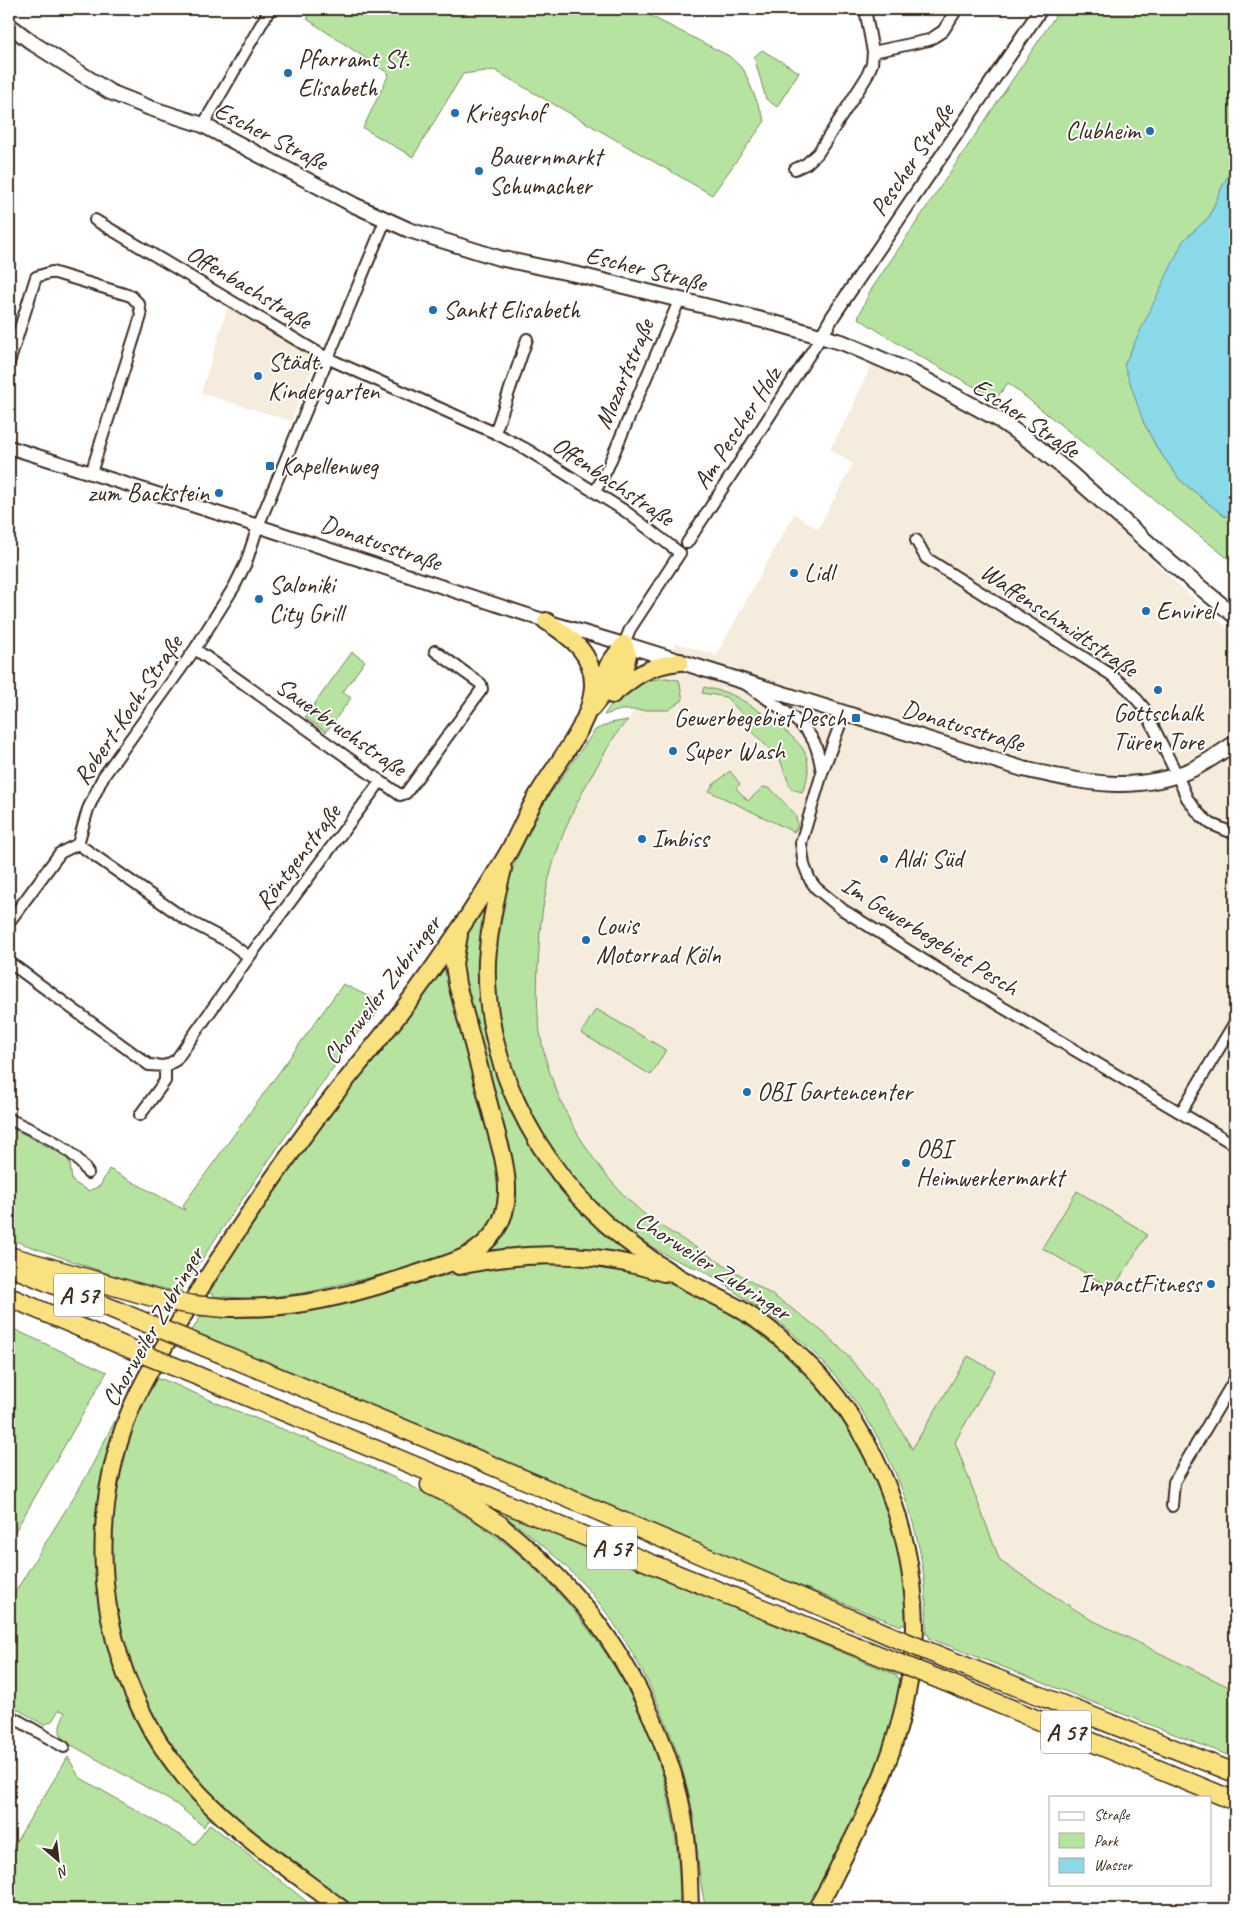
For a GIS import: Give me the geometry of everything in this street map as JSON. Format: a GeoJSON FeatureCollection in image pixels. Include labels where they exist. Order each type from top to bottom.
{"type":"FeatureCollection","features":[{"type":"Feature","properties":{"kind":"highway"},"geometry":{"type":"LineString","coordinates":[[546,621],[575,642],[585,655],[592,675],[593,692]]}},
{"type":"Feature","properties":{"kind":"highway"},"geometry":{"type":"LineString","coordinates":[[593,692],[611,661],[624,644]]}},
{"type":"Feature","properties":{"kind":"highway"},"geometry":{"type":"LineString","coordinates":[[585,717],[625,667],[628,655],[624,644]]}},
{"type":"Feature","properties":{"kind":"highway"},"geometry":{"type":"LineString","coordinates":[[585,717],[641,672],[657,665],[680,662]]}},
{"type":"Feature","properties":{"kind":"highway","name":"Chorweiler Zubringer"},"geometry":{"type":"LineString","coordinates":[[342,1909],[264,1851],[216,1812],[185,1779],[151,1730],[133,1693],[118,1653],[105,1598],[103,1531],[106,1500],[114,1464],[132,1408],[150,1372],[202,1286],[278,1171],[319,1114],[409,1001],[462,925],[507,855],[536,797],[575,735],[585,717],[593,692]]}},
{"type":"Feature","properties":{"kind":"highway","name":"Chorweiler Zubringer"},"geometry":{"type":"LineString","coordinates":[[507,855],[493,914],[487,961],[489,994],[494,1032],[510,1084],[523,1113],[545,1152],[578,1195],[625,1240],[678,1277],[754,1318],[804,1360],[850,1415],[879,1468],[896,1511],[907,1553],[915,1626],[914,1650],[898,1730],[883,1776],[864,1819],[817,1908]]}},
{"type":"Feature","properties":{"kind":"highway"},"geometry":{"type":"LineString","coordinates":[[394,1281],[459,1259],[474,1251],[495,1231],[506,1206],[507,1182],[503,1157],[455,974],[455,955],[462,925]]}},
{"type":"Feature","properties":{"kind":"highway"},"geometry":{"type":"LineString","coordinates":[[9,1256],[163,1300],[225,1308],[290,1305],[341,1295],[486,1259],[544,1254],[616,1261],[678,1277]]}},
{"type":"Feature","properties":{"kind":"highway","name":"A 57"},"geometry":{"type":"LineString","coordinates":[[9,1266],[467,1455],[898,1639],[1235,1772]]}},
{"type":"Feature","properties":{"kind":"highway","name":"A 57"},"geometry":{"type":"LineString","coordinates":[[9,1297],[681,1576],[1235,1801]]}},
{"type":"Feature","properties":{"kind":"highway"},"geometry":{"type":"LineString","coordinates":[[332,1432],[386,1465],[456,1497],[500,1525],[557,1574],[592,1614],[623,1658],[647,1705],[668,1759],[685,1823],[690,1909]]}},
{"type":"Feature","properties":{"kind":"highway"},"geometry":{"type":"LineString","coordinates":[[688,1857],[700,1909]]}},
{"type":"Feature","properties":{"kind":"main road","name":"Escher Straße"},"geometry":{"type":"LineString","coordinates":[[9,25],[34,44],[110,92],[150,108],[203,125],[385,221],[499,258],[563,271],[821,336],[844,343],[911,372],[996,418],[1034,444],[1235,616]]}},
{"type":"Feature","properties":{"kind":"main road","name":"Donatusstraße"},"geometry":{"type":"LineString","coordinates":[[624,644],[1023,769],[1078,781],[1117,785],[1143,783],[1177,775],[1210,760],[1235,743]]}},
{"type":"Feature","properties":{"kind":"street"},"geometry":{"type":"LineString","coordinates":[[203,125],[270,9]]}},
{"type":"Feature","properties":{"kind":"street"},"geometry":{"type":"LineString","coordinates":[[795,169],[806,164],[818,153],[866,78],[872,64],[873,52],[865,9]]}},
{"type":"Feature","properties":{"kind":"street"},"geometry":{"type":"LineString","coordinates":[[873,52],[929,40],[943,31],[957,9]]}},
{"type":"Feature","properties":{"kind":"street","name":"Pescher Straße"},"geometry":{"type":"LineString","coordinates":[[821,336],[1041,9]]}},
{"type":"Feature","properties":{"kind":"street","name":"Offenbachstraße"},"geometry":{"type":"LineString","coordinates":[[95,220],[327,358],[526,448],[625,511],[680,553],[630,629],[624,644]]}},
{"type":"Feature","properties":{"kind":"street"},"geometry":{"type":"LineString","coordinates":[[258,526],[385,221]]}},
{"type":"Feature","properties":{"kind":"street"},"geometry":{"type":"LineString","coordinates":[[9,362],[36,277],[52,272],[131,296],[139,304],[141,316],[91,473]]}},
{"type":"Feature","properties":{"kind":"street","name":"Mozartstraße"},"geometry":{"type":"LineString","coordinates":[[595,492],[607,469],[679,300]]}},
{"type":"Feature","properties":{"kind":"street","name":"Am Pescher Holz"},"geometry":{"type":"LineString","coordinates":[[687,543],[821,336]]}},
{"type":"Feature","properties":{"kind":"street"},"geometry":{"type":"LineString","coordinates":[[495,433],[527,339]]}},
{"type":"Feature","properties":{"kind":"street","name":"Donatusstraße"},"geometry":{"type":"LineString","coordinates":[[9,447],[258,526],[546,621],[624,644]]}},
{"type":"Feature","properties":{"kind":"street","name":"Robert-Koch-Straße"},"geometry":{"type":"LineString","coordinates":[[78,844],[88,808],[103,777],[195,648],[234,587],[246,563],[258,526]]}},
{"type":"Feature","properties":{"kind":"street","name":"Waffenschmidtstraße"},"geometry":{"type":"LineString","coordinates":[[916,540],[926,558],[1064,644],[1110,674],[1129,690],[1144,708],[1177,775]]}},
{"type":"Feature","properties":{"kind":"street","name":"Sauerbruchstraße"},"geometry":{"type":"LineString","coordinates":[[195,648],[398,795],[406,793],[482,689],[481,684],[435,651]]}},
{"type":"Feature","properties":{"kind":"street","name":"Donatusstraße"},"geometry":{"type":"LineString","coordinates":[[740,680],[800,724],[811,736],[818,754],[822,774]]}},
{"type":"Feature","properties":{"kind":"street","name":"Im Gewerbegebiet Pesch"},"geometry":{"type":"LineString","coordinates":[[844,714],[822,774],[801,842],[804,865],[810,880],[816,888],[843,910],[932,966],[1235,1145]]}},
{"type":"Feature","properties":{"kind":"street"},"geometry":{"type":"LineString","coordinates":[[1177,775],[1186,798],[1199,814],[1211,824],[1235,834]]}},
{"type":"Feature","properties":{"kind":"street","name":"Röntgenstraße"},"geometry":{"type":"LineString","coordinates":[[164,1066],[176,1060],[249,957],[380,782]]}},
{"type":"Feature","properties":{"kind":"street"},"geometry":{"type":"LineString","coordinates":[[9,922],[60,853],[78,844],[185,919],[229,942],[249,957]]}},
{"type":"Feature","properties":{"kind":"street"},"geometry":{"type":"LineString","coordinates":[[9,962],[149,1065],[164,1066],[165,1081],[140,1116]]}},
{"type":"Feature","properties":{"kind":"street"},"geometry":{"type":"LineString","coordinates":[[1181,1112],[1235,1022]]}},
{"type":"Feature","properties":{"kind":"street"},"geometry":{"type":"LineString","coordinates":[[9,1119],[69,1150],[88,1173]]}},
{"type":"Feature","properties":{"kind":"street"},"geometry":{"type":"LineString","coordinates":[[1172,1506],[1174,1482],[1235,1379]]}},
{"type":"Feature","properties":{"kind":"street"},"geometry":{"type":"LineString","coordinates":[[9,1715],[64,1747]]}},
{"type":"Feature","properties":{"kind":"shaded area","name":"Städt. Kindergarten"},"geometry":{"type":"Polygon","coordinates":[[[228,306],[317,358],[291,421],[201,393],[228,306]]]}},
{"type":"Feature","properties":{"kind":"shaded area"},"geometry":{"type":"Polygon","coordinates":[[[871,364],[917,382],[996,424],[1065,479],[1208,612],[1235,633],[1235,1682],[1231,1689],[1090,1619],[1000,1561],[955,1442],[995,1371],[968,1356],[912,1449],[895,1419],[826,1334],[797,1311],[762,1288],[652,1220],[622,1194],[599,1166],[577,1133],[561,1102],[549,1068],[540,1033],[538,999],[541,915],[550,874],[560,842],[581,793],[617,732],[628,720],[676,643],[716,655],[794,514],[818,529],[853,464],[830,449],[851,411],[871,364]]]}},
{"type":"Feature","properties":{"kind":"green space"},"geometry":{"type":"Polygon","coordinates":[[[313,9],[637,9],[729,56],[744,70],[765,121],[712,195],[494,70],[463,74],[413,157],[363,128],[389,74],[307,19],[313,9]]]}},
{"type":"Feature","properties":{"kind":"green space"},"geometry":{"type":"Polygon","coordinates":[[[1060,9],[1235,9],[1235,163],[1209,217],[1183,241],[1143,421],[1157,448],[1180,480],[1224,516],[1235,518],[1235,564],[1008,383],[996,399],[905,348],[858,318],[869,293],[1060,9]]]}},
{"type":"Feature","properties":{"kind":"green space"},"geometry":{"type":"Polygon","coordinates":[[[762,50],[799,72],[777,107],[766,99],[754,57],[762,50]]]}},
{"type":"Feature","properties":{"kind":"green space"},"geometry":{"type":"Polygon","coordinates":[[[352,652],[365,661],[343,692],[351,698],[326,732],[305,717],[352,652]]]}},
{"type":"Feature","properties":{"kind":"green space"},"geometry":{"type":"Polygon","coordinates":[[[666,678],[679,680],[683,700],[668,710],[621,710],[604,715],[614,700],[642,679],[666,678]]]}},
{"type":"Feature","properties":{"kind":"green space"},"geometry":{"type":"Polygon","coordinates":[[[704,687],[730,694],[748,704],[782,728],[799,744],[804,751],[808,766],[806,783],[802,792],[791,789],[780,760],[748,727],[751,723],[726,697],[702,693],[704,687]]]}},
{"type":"Feature","properties":{"kind":"green space"},"geometry":{"type":"Polygon","coordinates":[[[628,720],[606,750],[568,822],[547,887],[540,932],[537,995],[540,1032],[545,1058],[554,1084],[565,1111],[579,1136],[613,1183],[652,1220],[777,1298],[809,1321],[837,1345],[873,1387],[912,1449],[968,1356],[995,1371],[955,1442],[1000,1561],[1090,1619],[1231,1688],[1235,1682],[1235,1758],[929,1638],[929,1635],[926,1634],[926,1597],[921,1559],[913,1522],[901,1486],[866,1418],[845,1387],[811,1350],[764,1312],[708,1274],[628,1236],[567,1174],[523,1103],[501,1035],[492,967],[504,889],[541,807],[595,730],[610,723],[628,720]]]}},
{"type":"Feature","properties":{"kind":"green space"},"geometry":{"type":"Polygon","coordinates":[[[730,771],[740,784],[736,788],[748,801],[763,787],[771,789],[795,814],[798,826],[794,832],[709,791],[713,785],[730,771]]]}},
{"type":"Feature","properties":{"kind":"green space"},"geometry":{"type":"Polygon","coordinates":[[[494,890],[484,941],[518,1115],[640,1258],[601,1251],[544,1247],[486,1251],[508,1217],[460,970],[466,934],[494,890]]]}},
{"type":"Feature","properties":{"kind":"green space"},"geometry":{"type":"Polygon","coordinates":[[[449,958],[503,1185],[494,1222],[468,1249],[413,1267],[309,1292],[255,1299],[213,1296],[214,1294],[205,1293],[305,1145],[449,958]]]}},
{"type":"Feature","properties":{"kind":"green space"},"geometry":{"type":"Polygon","coordinates":[[[343,984],[376,1000],[377,1012],[375,1016],[350,1043],[239,1203],[182,1290],[179,1292],[126,1280],[9,1239],[9,1126],[65,1156],[70,1163],[72,1181],[88,1191],[100,1186],[109,1169],[185,1210],[183,1205],[343,984]]]}},
{"type":"Feature","properties":{"kind":"green space"},"geometry":{"type":"Polygon","coordinates":[[[596,1009],[666,1050],[651,1075],[581,1033],[596,1009]]]}},
{"type":"Feature","properties":{"kind":"green space"},"geometry":{"type":"Polygon","coordinates":[[[1077,1191],[1147,1235],[1113,1289],[1042,1248],[1077,1191]]]}},
{"type":"Feature","properties":{"kind":"green space"},"geometry":{"type":"Polygon","coordinates":[[[551,1262],[630,1272],[689,1292],[734,1316],[775,1345],[811,1380],[842,1419],[867,1462],[887,1509],[900,1558],[905,1626],[634,1518],[191,1332],[201,1316],[283,1316],[335,1306],[465,1271],[551,1262]]]}},
{"type":"Feature","properties":{"kind":"green space"},"geometry":{"type":"Polygon","coordinates":[[[9,1327],[107,1372],[9,1542],[9,1327]]]}},
{"type":"Feature","properties":{"kind":"green space"},"geometry":{"type":"Polygon","coordinates":[[[140,1372],[142,1372],[115,1431],[106,1636],[203,1809],[223,1828],[208,1819],[204,1827],[176,1804],[66,1742],[60,1731],[60,1724],[65,1712],[59,1710],[52,1721],[44,1725],[9,1704],[9,1602],[86,1477],[140,1372]]]}},
{"type":"Feature","properties":{"kind":"green space"},"geometry":{"type":"Polygon","coordinates":[[[154,1378],[162,1379],[216,1403],[261,1420],[402,1481],[452,1508],[489,1531],[543,1576],[590,1632],[615,1667],[635,1704],[651,1741],[664,1780],[673,1821],[678,1864],[680,1909],[353,1909],[234,1818],[192,1775],[168,1742],[151,1713],[131,1669],[120,1632],[112,1581],[110,1537],[118,1475],[133,1421],[154,1378]]]}},
{"type":"Feature","properties":{"kind":"green space"},"geometry":{"type":"Polygon","coordinates":[[[507,1515],[897,1675],[902,1680],[881,1761],[844,1842],[807,1909],[706,1909],[691,1804],[684,1776],[664,1718],[637,1661],[604,1609],[586,1587],[548,1550],[506,1517],[507,1515]]]}},
{"type":"Feature","properties":{"kind":"green space"},"geometry":{"type":"Polygon","coordinates":[[[68,1757],[79,1777],[195,1844],[210,1824],[316,1909],[9,1909],[9,1853],[68,1757]]]}},
{"type":"Feature","properties":{"kind":"water"},"geometry":{"type":"Polygon","coordinates":[[[1235,163],[1235,518],[1224,516],[1180,480],[1157,448],[1143,421],[1124,365],[1183,241],[1209,217],[1235,163]]]}},
{"type":"Feature","properties":{"kind":"place","name":"Pfarramt St. Elisabeth"},"geometry":{"type":"Point","coordinates":[288,73]}},
{"type":"Feature","properties":{"kind":"place","name":"Kriegshof"},"geometry":{"type":"Point","coordinates":[455,113]}},
{"type":"Feature","properties":{"kind":"place","name":"Clubheim"},"geometry":{"type":"Point","coordinates":[1150,131]}},
{"type":"Feature","properties":{"kind":"place","name":"Bauernmarkt Schumacher"},"geometry":{"type":"Point","coordinates":[479,171]}},
{"type":"Feature","properties":{"kind":"place","name":"Sankt Elisabeth"},"geometry":{"type":"Point","coordinates":[433,310]}},
{"type":"Feature","properties":{"kind":"place","name":"Städt. Kindergarten"},"geometry":{"type":"Point","coordinates":[258,376]}},
{"type":"Feature","properties":{"kind":"place","name":"Kapellenweg"},"geometry":{"type":"Point","coordinates":[270,466]}},
{"type":"Feature","properties":{"kind":"place","name":"zum Backstein"},"geometry":{"type":"Point","coordinates":[219,493]}},
{"type":"Feature","properties":{"kind":"place","name":"Lidl"},"geometry":{"type":"Point","coordinates":[794,573]}},
{"type":"Feature","properties":{"kind":"place","name":"Saloniki City Grill"},"geometry":{"type":"Point","coordinates":[259,599]}},
{"type":"Feature","properties":{"kind":"place","name":"Envirel"},"geometry":{"type":"Point","coordinates":[1146,611]}},
{"type":"Feature","properties":{"kind":"place","name":"Gottschalk Türen Tore"},"geometry":{"type":"Point","coordinates":[1158,690]}},
{"type":"Feature","properties":{"kind":"place","name":"Gewerbegebiet Pesch"},"geometry":{"type":"Point","coordinates":[856,718]}},
{"type":"Feature","properties":{"kind":"place","name":"Super Wash"},"geometry":{"type":"Point","coordinates":[673,751]}},
{"type":"Feature","properties":{"kind":"place","name":"Imbiss"},"geometry":{"type":"Point","coordinates":[642,839]}},
{"type":"Feature","properties":{"kind":"place","name":"Aldi Süd"},"geometry":{"type":"Point","coordinates":[884,859]}},
{"type":"Feature","properties":{"kind":"place","name":"Louis Motorrad Köln"},"geometry":{"type":"Point","coordinates":[586,940]}},
{"type":"Feature","properties":{"kind":"place","name":"OBI Gartencenter"},"geometry":{"type":"Point","coordinates":[747,1092]}},
{"type":"Feature","properties":{"kind":"place","name":"OBI Heimwerkermarkt"},"geometry":{"type":"Point","coordinates":[906,1163]}},
{"type":"Feature","properties":{"kind":"place","name":"ImpactFitness"},"geometry":{"type":"Point","coordinates":[1211,1284]}}]}
